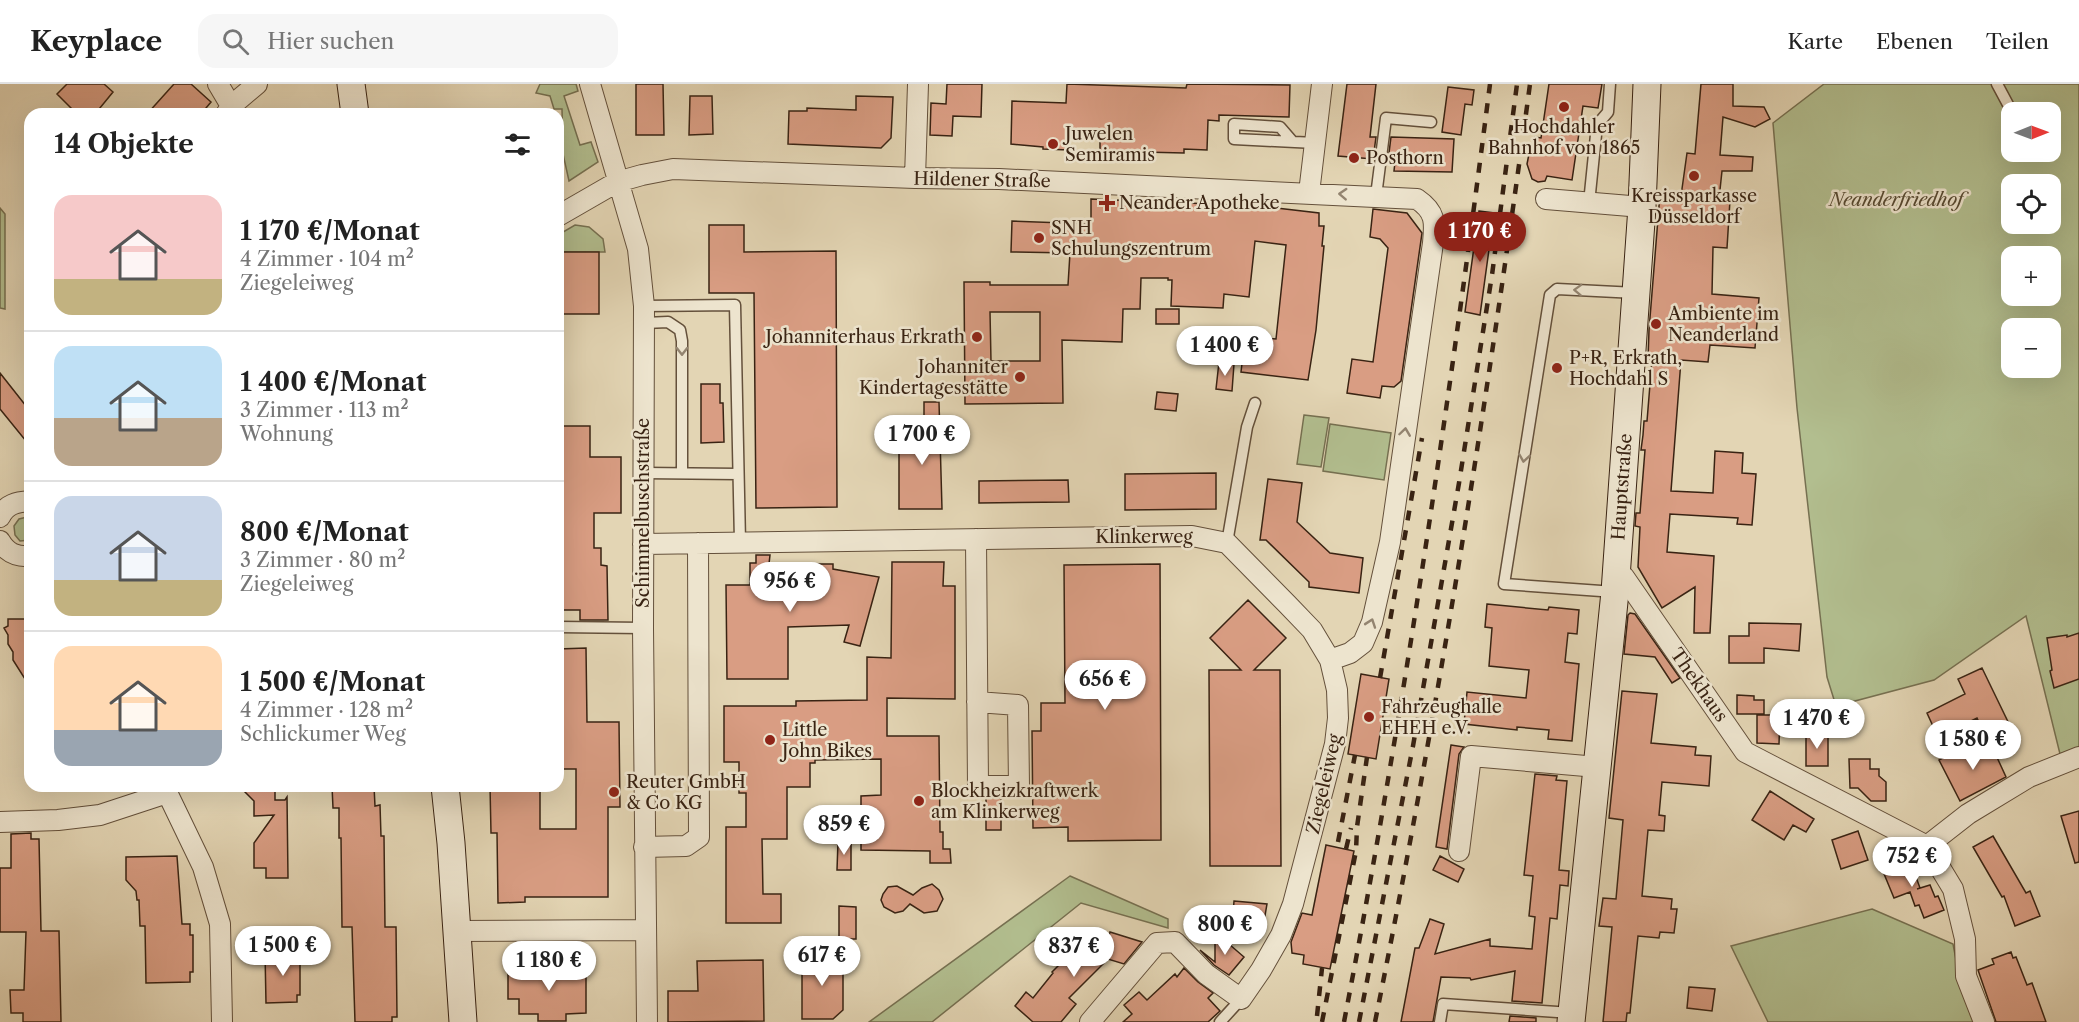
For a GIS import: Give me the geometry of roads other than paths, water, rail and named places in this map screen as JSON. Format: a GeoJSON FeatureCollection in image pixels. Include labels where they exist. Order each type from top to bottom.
{"type":"FeatureCollection","features":[{"type":"Feature","properties":{"kind":"street"},"geometry":{"type":"LineString","coordinates":[[218,84],[227,108]]}},
{"type":"Feature","properties":{"kind":"street"},"geometry":{"type":"LineString","coordinates":[[230,108],[257,84]]}},
{"type":"Feature","properties":{"kind":"street"},"geometry":{"type":"LineString","coordinates":[[351,84],[354,108]]}},
{"type":"Feature","properties":{"kind":"street","name":"Schimmelbuschstraße"},"geometry":{"type":"LineString","coordinates":[[590,84],[638,249],[645,314],[643,628],[647,1022]]}},
{"type":"Feature","properties":{"kind":"street"},"geometry":{"type":"LineString","coordinates":[[915,178],[918,84]]}},
{"type":"Feature","properties":{"kind":"street"},"geometry":{"type":"LineString","coordinates":[[1309,193],[1322,84]]}},
{"type":"Feature","properties":{"kind":"street","name":"Hauptstraße"},"geometry":{"type":"LineString","coordinates":[[1571,1018],[1615,581],[1642,207],[1647,84]]}},
{"type":"Feature","properties":{"kind":"street","name":"Hildener Straße"},"geometry":{"type":"LineString","coordinates":[[564,213],[617,182],[672,169],[999,179],[1376,196],[1417,200],[1426,205],[1435,223],[1433,243],[1390,542],[1372,622],[1363,643],[1350,653],[1330,660]]}},
{"type":"Feature","properties":{"kind":"street"},"geometry":{"type":"LineString","coordinates":[[1546,200],[1642,207]]}},
{"type":"Feature","properties":{"kind":"street"},"geometry":{"type":"LineString","coordinates":[[3,504],[24,501]]}},
{"type":"Feature","properties":{"kind":"street","name":"Klinkerweg"},"geometry":{"type":"LineString","coordinates":[[643,544],[1192,536],[1227,543]]}},
{"type":"Feature","properties":{"kind":"street"},"geometry":{"type":"LineString","coordinates":[[976,539],[977,702],[978,786],[1019,786],[1018,705],[977,702]]}},
{"type":"Feature","properties":{"kind":"street"},"geometry":{"type":"LineString","coordinates":[[0,542],[8,551],[24,556]]}},
{"type":"Feature","properties":{"kind":"street"},"geometry":{"type":"LineString","coordinates":[[644,847],[686,846],[699,837],[698,543]]}},
{"type":"Feature","properties":{"kind":"street"},"geometry":{"type":"LineString","coordinates":[[1227,543],[1312,630],[1330,660]]}},
{"type":"Feature","properties":{"kind":"street","name":"Thekhaus"},"geometry":{"type":"LineString","coordinates":[[1615,581],[1624,577],[1745,752],[1927,846]]}},
{"type":"Feature","properties":{"kind":"street","name":"Ziegeleiweg"},"geometry":{"type":"LineString","coordinates":[[1240,999],[1261,970],[1281,935],[1293,904],[1316,820],[1335,744],[1338,718],[1337,690],[1330,660]]}},
{"type":"Feature","properties":{"kind":"street"},"geometry":{"type":"LineString","coordinates":[[1459,851],[1471,756],[1597,767]]}},
{"type":"Feature","properties":{"kind":"street"},"geometry":{"type":"LineString","coordinates":[[1984,1022],[1966,976],[1965,939],[1953,889],[1927,846],[1968,814],[2029,777],[2079,757]]}},
{"type":"Feature","properties":{"kind":"street"},"geometry":{"type":"LineString","coordinates":[[0,822],[58,820],[100,815],[160,792]]}},
{"type":"Feature","properties":{"kind":"street"},"geometry":{"type":"LineString","coordinates":[[166,792],[203,867],[220,924],[222,1022]]}},
{"type":"Feature","properties":{"kind":"street"},"geometry":{"type":"LineString","coordinates":[[445,792],[463,1022]]}},
{"type":"Feature","properties":{"kind":"street"},"geometry":{"type":"LineString","coordinates":[[457,931],[645,930]]}},
{"type":"Feature","properties":{"kind":"street"},"geometry":{"type":"LineString","coordinates":[[1090,1022],[1157,943],[1175,942],[1206,974],[1240,999]]}},
{"type":"Feature","properties":{"kind":"lane"},"geometry":{"type":"LineString","coordinates":[[1589,203],[1598,124],[1608,112],[1610,84]]}},
{"type":"Feature","properties":{"kind":"lane"},"geometry":{"type":"LineString","coordinates":[[1997,84],[2007,102]]}},
{"type":"Feature","properties":{"kind":"lane"},"geometry":{"type":"LineString","coordinates":[[1376,196],[1386,118],[1431,122]]}},
{"type":"Feature","properties":{"kind":"lane"},"geometry":{"type":"LineString","coordinates":[[1293,142],[1280,127],[1234,124],[1234,139],[1293,142],[1315,143]]}},
{"type":"Feature","properties":{"kind":"lane"},"geometry":{"type":"LineString","coordinates":[[1615,581],[1542,587],[1504,584],[1550,295],[1557,289],[1636,293]]}},
{"type":"Feature","properties":{"kind":"lane"},"geometry":{"type":"LineString","coordinates":[[645,314],[735,305],[740,542]]}},
{"type":"Feature","properties":{"kind":"lane"},"geometry":{"type":"LineString","coordinates":[[645,314],[668,322],[680,330],[682,341],[682,473]]}},
{"type":"Feature","properties":{"kind":"lane"},"geometry":{"type":"LineString","coordinates":[[1227,543],[1247,427],[1255,403]]}},
{"type":"Feature","properties":{"kind":"lane"},"geometry":{"type":"LineString","coordinates":[[644,473],[738,474]]}},
{"type":"Feature","properties":{"kind":"lane"},"geometry":{"type":"LineString","coordinates":[[564,627],[643,628]]}},
{"type":"Feature","properties":{"kind":"lane"},"geometry":{"type":"LineString","coordinates":[[1220,1022],[1240,999]]}},
{"type":"Feature","properties":{"kind":"lane"},"geometry":{"type":"LineString","coordinates":[[1440,1022],[1443,1004],[1571,1018]]}},
{"type":"Feature","properties":{"kind":"railway"},"geometry":{"type":"LineString","coordinates":[[1344,1022],[1406,671],[1459,319],[1490,84]]}},
{"type":"Feature","properties":{"kind":"railway"},"geometry":{"type":"LineString","coordinates":[[1359,1022],[1413,746],[1459,483],[1492,275],[1517,84]]}},
{"type":"Feature","properties":{"kind":"railway"},"geometry":{"type":"LineString","coordinates":[[1375,1022],[1441,671],[1497,319],[1530,84]]}},
{"type":"Feature","properties":{"kind":"railway"},"geometry":{"type":"LineString","coordinates":[[1380,678],[1422,438]]}},
{"type":"Feature","properties":{"kind":"railway"},"geometry":{"type":"LineString","coordinates":[[1338,842],[1355,755]]}},
{"type":"Feature","properties":{"kind":"railway"},"geometry":{"type":"LineString","coordinates":[[1322,1022],[1356,851],[1367,757]]}},
{"type":"Feature","properties":{"kind":"railway"},"geometry":{"type":"LineString","coordinates":[[1346,849],[1351,828]]}},
{"type":"Feature","properties":{"kind":"railway"},"geometry":{"type":"LineString","coordinates":[[1317,1016],[1322,968]]}},
{"type":"Feature","properties":{"kind":"place","name":"Hochdahler Bahnhof von 1865"},"geometry":{"type":"Point","coordinates":[1564,107]}},
{"type":"Feature","properties":{"kind":"place","name":"Juwelen Semiramis"},"geometry":{"type":"Point","coordinates":[1053,144]}},
{"type":"Feature","properties":{"kind":"place","name":"Posthorn"},"geometry":{"type":"Point","coordinates":[1354,158]}},
{"type":"Feature","properties":{"kind":"place","name":"Kreissparkasse Düsseldorf"},"geometry":{"type":"Point","coordinates":[1694,176]}},
{"type":"Feature","properties":{"kind":"place","name":"Neander Apotheke"},"geometry":{"type":"Point","coordinates":[1107,203]}},
{"type":"Feature","properties":{"kind":"place","name":"SNH Schulungszentrum"},"geometry":{"type":"Point","coordinates":[1039,238]}},
{"type":"Feature","properties":{"kind":"place","name":"Ambiente im Neanderland"},"geometry":{"type":"Point","coordinates":[1656,324]}},
{"type":"Feature","properties":{"kind":"place","name":"Johanniterhaus Erkrath"},"geometry":{"type":"Point","coordinates":[977,337]}},
{"type":"Feature","properties":{"kind":"place","name":"P+R, Erkrath, Hochdahl S"},"geometry":{"type":"Point","coordinates":[1557,368]}},
{"type":"Feature","properties":{"kind":"place","name":"Johanniter Kindertagesstätte"},"geometry":{"type":"Point","coordinates":[1020,377]}},
{"type":"Feature","properties":{"kind":"place","name":"Fahrzeughalle EHEH e.V."},"geometry":{"type":"Point","coordinates":[1369,717]}},
{"type":"Feature","properties":{"kind":"place","name":"Little John Bikes"},"geometry":{"type":"Point","coordinates":[770,740]}},
{"type":"Feature","properties":{"kind":"place","name":"Reuter GmbH & Co KG"},"geometry":{"type":"Point","coordinates":[614,792]}},
{"type":"Feature","properties":{"kind":"place","name":"Blockheizkraftwerk am Klinkerweg"},"geometry":{"type":"Point","coordinates":[919,801]}},
{"type":"Feature","properties":{"kind":"park label","name":"Neanderfriedhof"},"geometry":{"type":"Point","coordinates":[1896,200]}}]}
